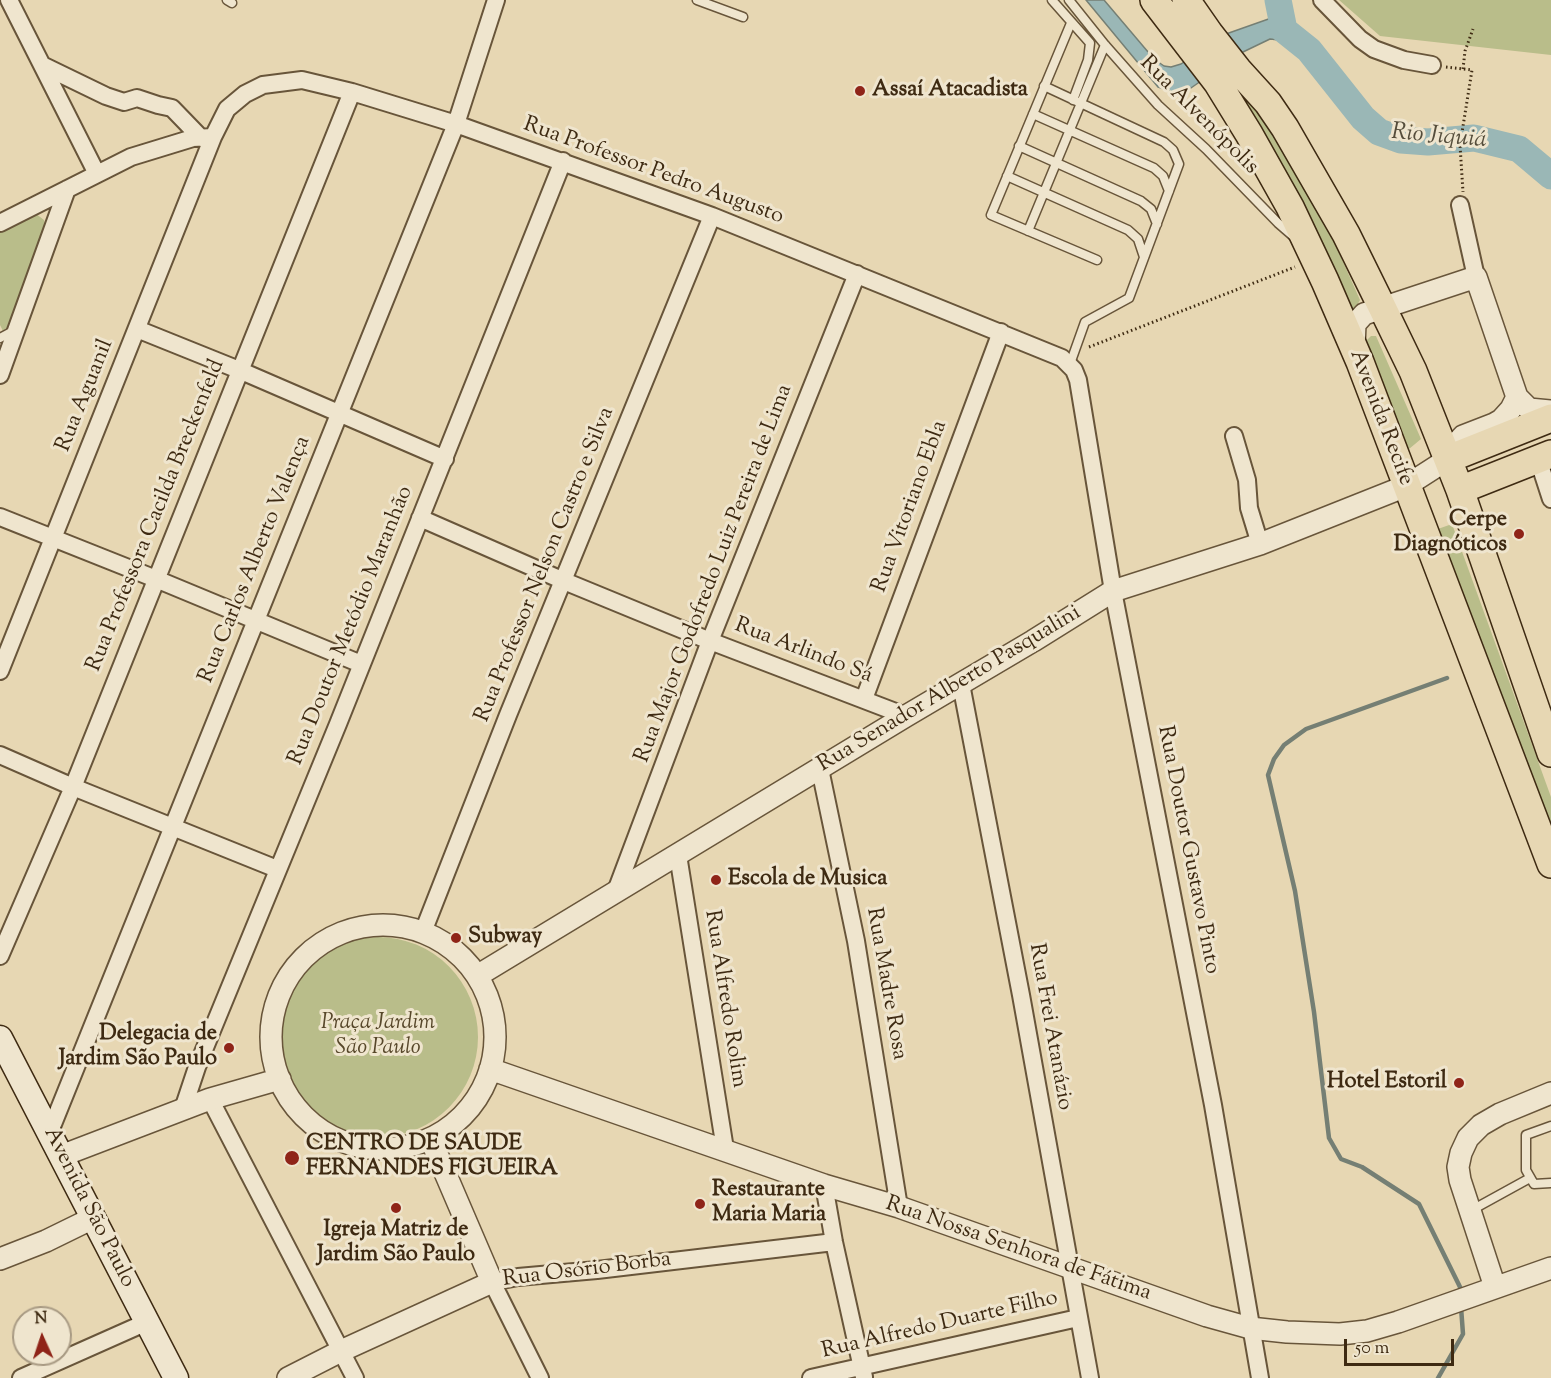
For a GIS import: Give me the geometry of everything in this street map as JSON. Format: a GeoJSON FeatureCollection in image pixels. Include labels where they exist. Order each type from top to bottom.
{"type":"FeatureCollection","features":[{"type":"Feature","properties":{"kind":"main road","name":"Avenida Recife"},"geometry":{"type":"LineString","coordinates":[[1154,0],[1200,40],[1227,76],[1249,134],[1290,207],[1312,254],[1354,347],[1551,864]]}},
{"type":"Feature","properties":{"kind":"main road","name":"Avenida Recife"},"geometry":{"type":"LineString","coordinates":[[1186,0],[1200,40]]}},
{"type":"Feature","properties":{"kind":"main road","name":"Avenida Recife"},"geometry":{"type":"LineString","coordinates":[[1227,76],[1268,103],[1285,128],[1347,234],[1413,371],[1544,713],[1551,753]]}},
{"type":"Feature","properties":{"kind":"main road"},"geometry":{"type":"LineString","coordinates":[[1448,459],[1551,418]]}},
{"type":"Feature","properties":{"kind":"main road"},"geometry":{"type":"LineString","coordinates":[[1460,490],[1544,456]]}},
{"type":"Feature","properties":{"kind":"main road","name":"Avenida São Paulo"},"geometry":{"type":"LineString","coordinates":[[0,1038],[176,1378]]}},
{"type":"Feature","properties":{"kind":"street"},"geometry":{"type":"LineString","coordinates":[[9,0],[97,174]]}},
{"type":"Feature","properties":{"kind":"street","name":"Rua Carlos Alberto Valença"},"geometry":{"type":"LineString","coordinates":[[50,1134],[456,124],[496,0]]}},
{"type":"Feature","properties":{"kind":"street"},"geometry":{"type":"LineString","coordinates":[[1325,1],[1360,39],[1374,49],[1404,60],[1432,65]]}},
{"type":"Feature","properties":{"kind":"street"},"geometry":{"type":"LineString","coordinates":[[42,65],[106,96],[124,102],[137,98],[172,108],[207,137]]}},
{"type":"Feature","properties":{"kind":"street","name":"Rua Professor Pedro Augusto"},"geometry":{"type":"LineString","coordinates":[[207,137],[227,109],[245,94],[262,85],[302,80],[352,92],[456,124],[712,216],[1050,351],[1070,364]]}},
{"type":"Feature","properties":{"kind":"street","name":"Rua Professora Cacilda Breckenfeld"},"geometry":{"type":"LineString","coordinates":[[0,956],[73,787],[352,92]]}},
{"type":"Feature","properties":{"kind":"street"},"geometry":{"type":"LineString","coordinates":[[0,223],[131,157],[179,141],[207,137]]}},
{"type":"Feature","properties":{"kind":"street","name":"Rua Aguanil"},"geometry":{"type":"LineString","coordinates":[[0,671],[137,329],[207,137]]}},
{"type":"Feature","properties":{"kind":"street","name":"Rua Doutor Metódio Maranhão"},"geometry":{"type":"LineString","coordinates":[[183,1109],[197,1067],[445,459],[563,161]]}},
{"type":"Feature","properties":{"kind":"street"},"geometry":{"type":"LineString","coordinates":[[0,375],[67,189]]}},
{"type":"Feature","properties":{"kind":"street"},"geometry":{"type":"LineString","coordinates":[[1460,205],[1476,277],[1517,397],[1529,409],[1551,411]]}},
{"type":"Feature","properties":{"kind":"street","name":"Rua Professor Nelson Castro e Silva"},"geometry":{"type":"LineString","coordinates":[[423,932],[508,715],[712,216]]}},
{"type":"Feature","properties":{"kind":"street","name":"Rua Major Godofredo Luiz Pereira de Lima"},"geometry":{"type":"LineString","coordinates":[[616,891],[710,641],[747,553],[856,274]]}},
{"type":"Feature","properties":{"kind":"street"},"geometry":{"type":"LineString","coordinates":[[1354,347],[1354,329],[1358,318],[1364,314],[1476,277]]}},
{"type":"Feature","properties":{"kind":"street"},"geometry":{"type":"LineString","coordinates":[[137,329],[239,370],[445,459]]}},
{"type":"Feature","properties":{"kind":"street","name":"Rua Vitoriano Ebla"},"geometry":{"type":"LineString","coordinates":[[864,699],[1001,332]]}},
{"type":"Feature","properties":{"kind":"street","name":"Rua Doutor Gustavo Pinto"},"geometry":{"type":"LineString","coordinates":[[1070,364],[1078,380],[1113,591],[1213,1105],[1260,1378]]}},
{"type":"Feature","properties":{"kind":"street"},"geometry":{"type":"LineString","coordinates":[[1448,459],[1456,441],[1501,420],[1511,409],[1517,397]]}},
{"type":"Feature","properties":{"kind":"street"},"geometry":{"type":"LineString","coordinates":[[1234,436],[1247,480],[1249,508],[1260,544]]}},
{"type":"Feature","properties":{"kind":"street"},"geometry":{"type":"LineString","coordinates":[[1544,456],[1551,499]]}},
{"type":"Feature","properties":{"kind":"street","name":"Rua Senador Alberto Pasqualini"},"geometry":{"type":"LineString","coordinates":[[477,976],[1113,591],[1260,544],[1406,486],[1448,459]]}},
{"type":"Feature","properties":{"kind":"street"},"geometry":{"type":"LineString","coordinates":[[0,518],[156,579],[361,664]]}},
{"type":"Feature","properties":{"kind":"street","name":"Rua Arlindo Sá"},"geometry":{"type":"LineString","coordinates":[[420,518],[710,641],[906,716]]}},
{"type":"Feature","properties":{"kind":"street","name":"Rua Frei Atanázio"},"geometry":{"type":"LineString","coordinates":[[961,684],[1021,995],[1068,1267],[1090,1378]]}},
{"type":"Feature","properties":{"kind":"street"},"geometry":{"type":"LineString","coordinates":[[0,755],[73,787],[277,869]]}},
{"type":"Feature","properties":{"kind":"street","name":"Rua Madre Rosa"},"geometry":{"type":"LineString","coordinates":[[820,769],[856,941],[899,1207]]}},
{"type":"Feature","properties":{"kind":"street","name":"Rua Alfredo Rolim"},"geometry":{"type":"LineString","coordinates":[[678,855],[725,1149]]}},
{"type":"Feature","properties":{"kind":"street"},"geometry":{"type":"LineString","coordinates":[[395,924],[423,932],[454,949],[477,976],[492,1008],[496,1043],[490,1069],[475,1102],[448,1130],[431,1140],[400,1147],[366,1148],[334,1138],[306,1119],[286,1093],[279,1079],[271,1044],[272,1019],[287,978],[299,962],[324,942],[355,928],[395,924]]}},
{"type":"Feature","properties":{"kind":"street","name":"Rua Nossa Senhora de Fátima"},"geometry":{"type":"LineString","coordinates":[[490,1069],[824,1185],[899,1207],[1208,1316],[1250,1328],[1340,1334],[1367,1331],[1551,1268]]}},
{"type":"Feature","properties":{"kind":"street"},"geometry":{"type":"LineString","coordinates":[[61,1156],[210,1099],[279,1079]]}},
{"type":"Feature","properties":{"kind":"street"},"geometry":{"type":"LineString","coordinates":[[1490,1289],[1458,1167],[1461,1153],[1468,1138],[1481,1125],[1500,1114],[1551,1092]]}},
{"type":"Feature","properties":{"kind":"street"},"geometry":{"type":"LineString","coordinates":[[210,1099],[355,1378]]}},
{"type":"Feature","properties":{"kind":"street"},"geometry":{"type":"LineString","coordinates":[[431,1140],[492,1282],[540,1378]]}},
{"type":"Feature","properties":{"kind":"street"},"geometry":{"type":"LineString","coordinates":[[824,1185],[863,1373]]}},
{"type":"Feature","properties":{"kind":"street"},"geometry":{"type":"LineString","coordinates":[[0,1259],[46,1241],[93,1218]]}},
{"type":"Feature","properties":{"kind":"street","name":"Rua Osório Borba"},"geometry":{"type":"LineString","coordinates":[[288,1378],[341,1351],[492,1282],[518,1277],[834,1242]]}},
{"type":"Feature","properties":{"kind":"street","name":"Rua Alfredo Duarte Filho"},"geometry":{"type":"LineString","coordinates":[[811,1378],[863,1373],[1078,1318]]}},
{"type":"Feature","properties":{"kind":"street"},"geometry":{"type":"LineString","coordinates":[[21,1378],[147,1322]]}},
{"type":"Feature","properties":{"kind":"lane"},"geometry":{"type":"LineString","coordinates":[[697,0],[743,17]]}},
{"type":"Feature","properties":{"kind":"lane"},"geometry":{"type":"LineString","coordinates":[[1028,231],[1069,130],[1088,60],[1090,43],[1052,0]]}},
{"type":"Feature","properties":{"kind":"lane","name":"Rua Alvenópolis"},"geometry":{"type":"LineString","coordinates":[[1069,0],[1105,45],[1170,117],[1193,137],[1278,224],[1312,254]]}},
{"type":"Feature","properties":{"kind":"lane"},"geometry":{"type":"LineString","coordinates":[[1071,23],[991,215],[1096,260]]}},
{"type":"Feature","properties":{"kind":"lane"},"geometry":{"type":"LineString","coordinates":[[1077,102],[1105,45]]}},
{"type":"Feature","properties":{"kind":"lane"},"geometry":{"type":"LineString","coordinates":[[1044,86],[1151,135],[1173,150],[1179,164],[1129,298],[1084,322],[1070,364]]}},
{"type":"Feature","properties":{"kind":"lane"},"geometry":{"type":"LineString","coordinates":[[1033,114],[1154,168],[1164,176],[1169,191]]}},
{"type":"Feature","properties":{"kind":"lane"},"geometry":{"type":"LineString","coordinates":[[1019,146],[1141,201],[1151,209],[1156,224]]}},
{"type":"Feature","properties":{"kind":"lane"},"geometry":{"type":"LineString","coordinates":[[1007,176],[1128,230],[1138,238],[1144,257]]}},
{"type":"Feature","properties":{"kind":"lane"},"geometry":{"type":"LineString","coordinates":[[0,338],[18,328]]}},
{"type":"Feature","properties":{"kind":"lane"},"geometry":{"type":"LineString","coordinates":[[1551,1126],[1526,1136],[1526,1170],[1530,1178],[1534,1184],[1551,1184]]}},
{"type":"Feature","properties":{"kind":"lane"},"geometry":{"type":"LineString","coordinates":[[1470,1211],[1530,1178]]}},
{"type":"Feature","properties":{"kind":"path"},"geometry":{"type":"LineString","coordinates":[[1463,69],[1465,51],[1473,29]]}},
{"type":"Feature","properties":{"kind":"path"},"geometry":{"type":"LineString","coordinates":[[1432,65],[1472,70],[1460,144],[1464,190],[1460,205]]}},
{"type":"Feature","properties":{"kind":"path"},"geometry":{"type":"LineString","coordinates":[[1070,364],[1085,348],[1312,254]]}},
{"type":"Feature","properties":{"kind":"green space"},"geometry":{"type":"Polygon","coordinates":[[[1166,0],[1178,0],[1257,99],[1325,221],[1360,300],[1355,309],[1349,311],[1166,0]]]}},
{"type":"Feature","properties":{"kind":"green space"},"geometry":{"type":"Polygon","coordinates":[[[1339,0],[1551,0],[1551,55],[1380,36],[1339,0]]]}},
{"type":"Feature","properties":{"kind":"green space"},"geometry":{"type":"Polygon","coordinates":[[[35,213],[44,220],[46,228],[9,326],[3,331],[0,325],[0,228],[35,213]]]}},
{"type":"Feature","properties":{"kind":"green space"},"geometry":{"type":"Polygon","coordinates":[[[1371,336],[1376,336],[1421,439],[1403,454],[1363,344],[1371,336]]]}},
{"type":"Feature","properties":{"kind":"green space"},"geometry":{"type":"Polygon","coordinates":[[[1452,524],[1551,797],[1551,838],[1435,530],[1452,524]]]}},
{"type":"Feature","properties":{"kind":"green space","name":"Praça Jardim São Paulo"},"geometry":{"type":"Polygon","coordinates":[[[368,937],[388,937],[416,944],[449,966],[471,999],[478,1027],[478,1047],[471,1075],[449,1108],[416,1130],[388,1137],[368,1137],[340,1130],[322,1120],[301,1101],[282,1066],[278,1047],[278,1027],[285,999],[295,981],[314,960],[349,941],[368,937]]]}},
{"type":"Feature","properties":{"kind":"water"},"geometry":{"type":"Polygon","coordinates":[[[1086,0],[1104,0],[1154,59],[1164,66],[1171,67],[1181,64],[1226,34],[1277,16],[1288,41],[1270,39],[1243,52],[1188,90],[1176,93],[1158,87],[1086,0]]]}},
{"type":"Feature","properties":{"kind":"waterway","name":"Rio Jiquiá"},"geometry":{"type":"LineString","coordinates":[[1278,0],[1284,30],[1309,50],[1363,118],[1379,132],[1401,140],[1428,142],[1474,138],[1519,149],[1551,176]]}},
{"type":"Feature","properties":{"kind":"waterway"},"geometry":{"type":"LineString","coordinates":[[1447,678],[1306,729],[1284,745],[1274,759],[1268,775],[1295,891],[1314,1012],[1329,1138],[1341,1159],[1362,1167],[1419,1204],[1460,1287],[1460,1295]]}},
{"type":"Feature","properties":{"kind":"waterway"},"geometry":{"type":"LineString","coordinates":[[1438,1378],[1463,1334],[1461,1307]]}},
{"type":"Feature","properties":{"kind":"place","name":"Assaí Atacadista"},"geometry":{"type":"Point","coordinates":[860,91]}},
{"type":"Feature","properties":{"kind":"place","name":"Cerpe Diagnóticos"},"geometry":{"type":"Point","coordinates":[1519,534]}},
{"type":"Feature","properties":{"kind":"place","name":"Escola de Musica"},"geometry":{"type":"Point","coordinates":[716,880]}},
{"type":"Feature","properties":{"kind":"place","name":"Subway"},"geometry":{"type":"Point","coordinates":[456,938]}},
{"type":"Feature","properties":{"kind":"place","name":"Delegacia de Jardim São Paulo"},"geometry":{"type":"Point","coordinates":[229,1048]}},
{"type":"Feature","properties":{"kind":"place","name":"Hotel Estoril"},"geometry":{"type":"Point","coordinates":[1459,1083]}},
{"type":"Feature","properties":{"kind":"place","name":"CENTRO DE SAUDE FERNANDES FIGUEIRA"},"geometry":{"type":"Point","coordinates":[292,1158]}},
{"type":"Feature","properties":{"kind":"place","name":"Restaurante Maria Maria"},"geometry":{"type":"Point","coordinates":[700,1204]}},
{"type":"Feature","properties":{"kind":"place","name":"Igreja Matriz de Jardim São Paulo"},"geometry":{"type":"Point","coordinates":[396,1208]}}]}
